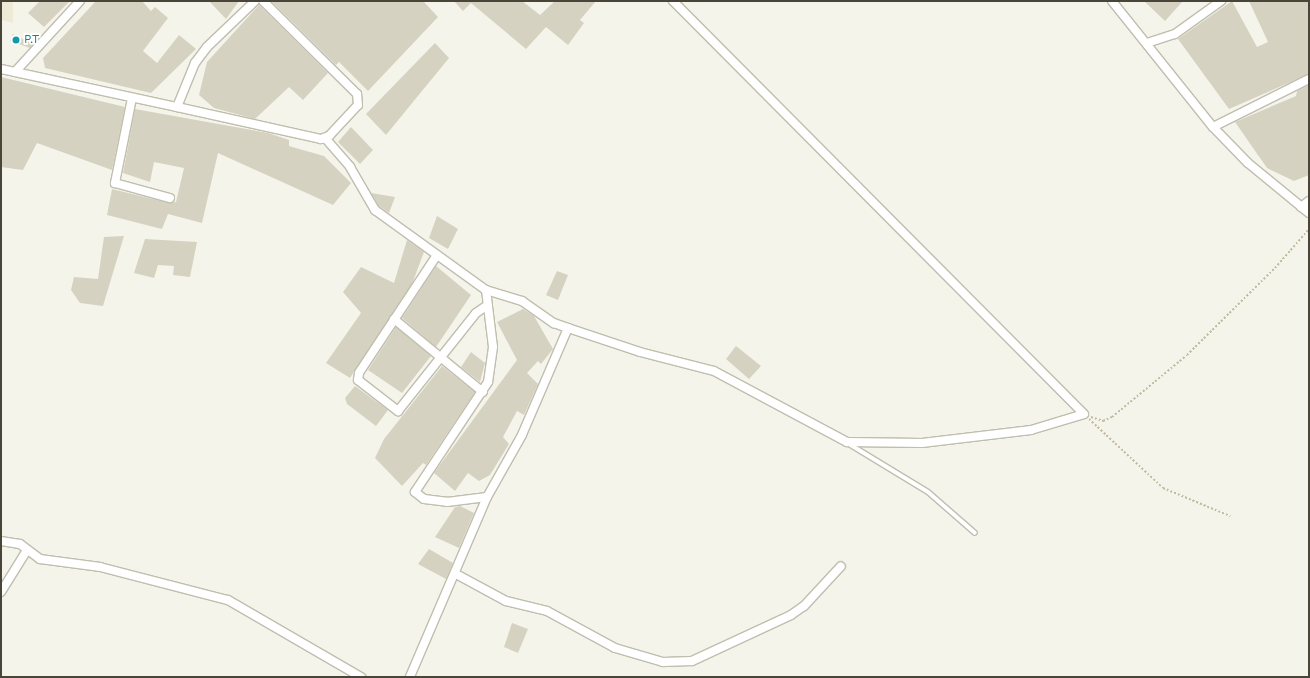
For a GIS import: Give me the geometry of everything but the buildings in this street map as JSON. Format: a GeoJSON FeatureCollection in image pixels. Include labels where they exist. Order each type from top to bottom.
{"type":"FeatureCollection","features":[{"type":"Feature","properties":{"kind":"street"},"geometry":{"type":"LineString","coordinates":[[15,72],[80,1]]}},
{"type":"Feature","properties":{"kind":"street"},"geometry":{"type":"LineString","coordinates":[[177,107],[195,63],[207,47],[255,1]]}},
{"type":"Feature","properties":{"kind":"street"},"geometry":{"type":"LineString","coordinates":[[262,1],[359,98],[358,105],[326,139]]}},
{"type":"Feature","properties":{"kind":"street"},"geometry":{"type":"LineString","coordinates":[[1,69],[326,139],[350,167],[371,206],[486,290],[522,301],[554,323],[714,372],[847,442],[922,443],[1031,430],[1084,414],[673,1]]}},
{"type":"Feature","properties":{"kind":"street"},"geometry":{"type":"LineString","coordinates":[[1112,1],[1147,43],[1167,74],[1213,127],[1248,163],[1309,213]]}},
{"type":"Feature","properties":{"kind":"street"},"geometry":{"type":"LineString","coordinates":[[1147,43],[1175,34],[1221,1]]}},
{"type":"Feature","properties":{"kind":"street"},"geometry":{"type":"LineString","coordinates":[[1213,127],[1309,78]]}},
{"type":"Feature","properties":{"kind":"street"},"geometry":{"type":"LineString","coordinates":[[132,98],[115,183],[170,198]]}},
{"type":"Feature","properties":{"kind":"street"},"geometry":{"type":"LineString","coordinates":[[1301,207],[1309,201]]}},
{"type":"Feature","properties":{"kind":"street"},"geometry":{"type":"LineString","coordinates":[[437,254],[358,376],[364,384],[398,411],[476,313],[488,305]]}},
{"type":"Feature","properties":{"kind":"street"},"geometry":{"type":"LineString","coordinates":[[486,290],[492,365],[483,392],[423,476],[415,492],[424,499],[446,502],[486,497]]}},
{"type":"Feature","properties":{"kind":"street"},"geometry":{"type":"LineString","coordinates":[[394,319],[483,392]]}},
{"type":"Feature","properties":{"kind":"street"},"geometry":{"type":"LineString","coordinates":[[410,677],[456,574],[486,497],[522,435],[568,328]]}},
{"type":"Feature","properties":{"kind":"street"},"geometry":{"type":"LineString","coordinates":[[1,541],[15,542],[40,559],[108,569],[228,600],[361,677]]}},
{"type":"Feature","properties":{"kind":"street"},"geometry":{"type":"LineString","coordinates":[[1,592],[27,550]]}},
{"type":"Feature","properties":{"kind":"street"},"geometry":{"type":"LineString","coordinates":[[456,574],[506,601],[547,611],[615,648],[663,662],[692,661],[791,614],[804,606],[841,566]]}},
{"type":"Feature","properties":{"kind":"lane"},"geometry":{"type":"LineString","coordinates":[[847,442],[928,492],[975,533]]}},
{"type":"Feature","properties":{"kind":"path"},"geometry":{"type":"LineString","coordinates":[[1084,414],[1104,421],[1112,417],[1187,355],[1275,268],[1309,229]]}},
{"type":"Feature","properties":{"kind":"path"},"geometry":{"type":"LineString","coordinates":[[1084,414],[1163,488],[1230,516]]}},
{"type":"Feature","properties":{"kind":"shaded area"},"geometry":{"type":"Polygon","coordinates":[[[1,1],[13,2],[13,23],[1,20],[1,1]]]}},
{"type":"Feature","properties":{"kind":"place","name":"P.T"},"geometry":{"type":"Point","coordinates":[16,40]}}]}
